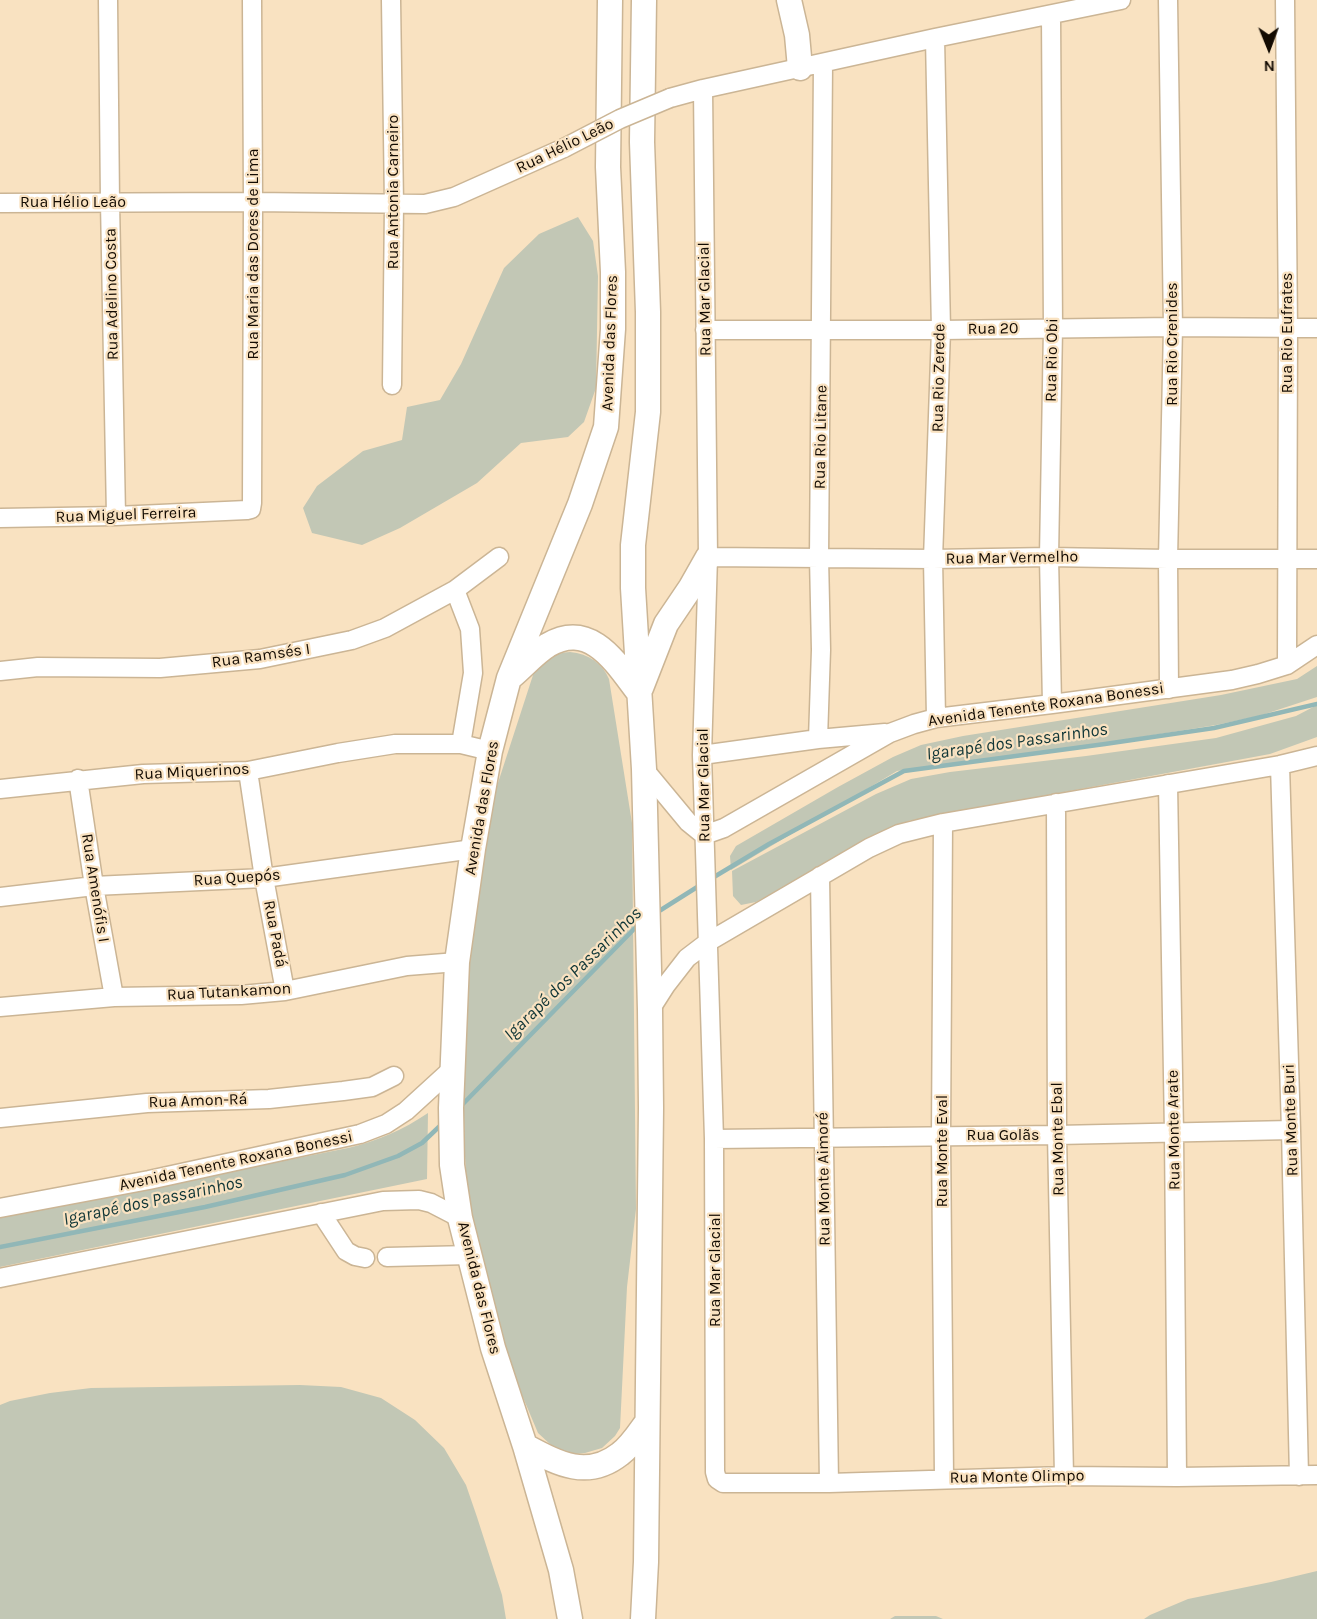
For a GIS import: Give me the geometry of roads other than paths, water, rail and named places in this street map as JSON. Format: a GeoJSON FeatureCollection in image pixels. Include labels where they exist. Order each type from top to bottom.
{"type":"FeatureCollection","features":[{"type":"Feature","properties":{"kind":"main road","name":"Avenida das Flores"},"geometry":{"type":"LineString","coordinates":[[570,1619],[561,1570],[494,1348],[460,1218],[452,1165],[451,1108],[457,962],[490,751],[509,678],[580,504],[606,427],[613,329],[608,166],[610,0]]}},
{"type":"Feature","properties":{"kind":"main road"},"geometry":{"type":"LineString","coordinates":[[643,1619],[648,1422],[650,964],[644,769],[633,588],[633,545],[648,412],[648,312],[642,142],[644,0]]}},
{"type":"Feature","properties":{"kind":"main road"},"geometry":{"type":"LineString","coordinates":[[789,0],[797,35],[812,66]]}},
{"type":"Feature","properties":{"kind":"main road"},"geometry":{"type":"LineString","coordinates":[[639,693],[666,624],[708,557]]}},
{"type":"Feature","properties":{"kind":"main road"},"geometry":{"type":"LineString","coordinates":[[509,678],[547,646],[561,640],[579,637],[598,644],[613,658],[639,693]]}},
{"type":"Feature","properties":{"kind":"main road"},"geometry":{"type":"LineString","coordinates":[[525,1446],[553,1461],[586,1468],[596,1466],[620,1454],[648,1422]]}},
{"type":"Feature","properties":{"kind":"street","name":"Rua Adelino Costa"},"geometry":{"type":"LineString","coordinates":[[108,0],[116,516]]}},
{"type":"Feature","properties":{"kind":"street","name":"Rua Maria das Dores de Lima"},"geometry":{"type":"LineString","coordinates":[[251,509],[252,0]]}},
{"type":"Feature","properties":{"kind":"street","name":"Rua Antonia Carneiro"},"geometry":{"type":"LineString","coordinates":[[391,0],[394,204],[392,385]]}},
{"type":"Feature","properties":{"kind":"street","name":"Rua Hélio Leão"},"geometry":{"type":"LineString","coordinates":[[0,203],[425,204],[454,197],[670,98],[935,38],[1121,0]]}},
{"type":"Feature","properties":{"kind":"street","name":"Rua Rio Crenides"},"geometry":{"type":"LineString","coordinates":[[1168,0],[1173,327],[1168,689]]}},
{"type":"Feature","properties":{"kind":"street","name":"Rua Rio Eufrates"},"geometry":{"type":"LineString","coordinates":[[1285,0],[1288,329],[1287,665]]}},
{"type":"Feature","properties":{"kind":"street","name":"Rua Rio Obi"},"geometry":{"type":"LineString","coordinates":[[1051,15],[1053,328],[1049,557],[1052,704]]}},
{"type":"Feature","properties":{"kind":"street","name":"Rua Rio Zerede"},"geometry":{"type":"LineString","coordinates":[[935,38],[940,330],[933,559],[936,718]]}},
{"type":"Feature","properties":{"kind":"street","name":"Rua Rio Litane"},"geometry":{"type":"LineString","coordinates":[[812,66],[822,330],[818,739]]}},
{"type":"Feature","properties":{"kind":"street","name":"Rua Mar Glacial"},"geometry":{"type":"LineString","coordinates":[[703,89],[708,557],[702,755],[714,1139],[715,1472],[717,1479]]}},
{"type":"Feature","properties":{"kind":"street","name":"Rua 20"},"geometry":{"type":"LineString","coordinates":[[705,330],[1317,328]]}},
{"type":"Feature","properties":{"kind":"street","name":"Rua Miguel Ferreira"},"geometry":{"type":"LineString","coordinates":[[0,518],[116,516],[251,509]]}},
{"type":"Feature","properties":{"kind":"street","name":"Rua Ramsés I"},"geometry":{"type":"LineString","coordinates":[[0,671],[38,667],[160,668],[260,659],[352,640],[385,628],[455,590],[499,557]]}},
{"type":"Feature","properties":{"kind":"street","name":"Rua Mar Vermelho"},"geometry":{"type":"LineString","coordinates":[[708,557],[1317,559]]}},
{"type":"Feature","properties":{"kind":"street"},"geometry":{"type":"LineString","coordinates":[[455,590],[470,629],[473,673],[461,744]]}},
{"type":"Feature","properties":{"kind":"street","name":"Avenida Tenente Roxana Bonessi"},"geometry":{"type":"LineString","coordinates":[[704,835],[724,828],[890,733],[914,724],[936,718],[1232,680],[1287,665],[1317,645]]}},
{"type":"Feature","properties":{"kind":"street"},"geometry":{"type":"LineString","coordinates":[[702,755],[818,739],[890,733]]}},
{"type":"Feature","properties":{"kind":"street","name":"Rua Miquerinos"},"geometry":{"type":"LineString","coordinates":[[0,789],[143,774],[248,771],[395,744],[461,744],[490,751]]}},
{"type":"Feature","properties":{"kind":"street"},"geometry":{"type":"LineString","coordinates":[[650,1010],[687,957],[708,942],[869,848],[899,834],[944,823],[1280,765],[1317,756]]}},
{"type":"Feature","properties":{"kind":"street","name":"Rua Monte Buri"},"geometry":{"type":"LineString","coordinates":[[1280,765],[1292,1130],[1308,1476]]}},
{"type":"Feature","properties":{"kind":"street"},"geometry":{"type":"LineString","coordinates":[[644,769],[688,822],[704,835]]}},
{"type":"Feature","properties":{"kind":"street","name":"Rua Padá"},"geometry":{"type":"LineString","coordinates":[[248,771],[264,878],[285,991]]}},
{"type":"Feature","properties":{"kind":"street","name":"Rua Amenófis I"},"geometry":{"type":"LineString","coordinates":[[78,780],[114,997]]}},
{"type":"Feature","properties":{"kind":"street","name":"Rua Monte Arate"},"geometry":{"type":"LineString","coordinates":[[1168,784],[1177,1477]]}},
{"type":"Feature","properties":{"kind":"street","name":"Rua Monte Ebal"},"geometry":{"type":"LineString","coordinates":[[1056,803],[1057,1135],[1064,1476]]}},
{"type":"Feature","properties":{"kind":"street","name":"Rua Monte Eval"},"geometry":{"type":"LineString","coordinates":[[944,823],[941,1136],[944,1479]]}},
{"type":"Feature","properties":{"kind":"street","name":"Rua Quepós"},"geometry":{"type":"LineString","coordinates":[[0,897],[94,886],[264,878],[473,849]]}},
{"type":"Feature","properties":{"kind":"street","name":"Rua Monte Aimoré"},"geometry":{"type":"LineString","coordinates":[[820,876],[829,1483]]}},
{"type":"Feature","properties":{"kind":"street","name":"Rua Tutankamon"},"geometry":{"type":"LineString","coordinates":[[0,1007],[114,997],[241,995],[285,991],[407,966],[457,962]]}},
{"type":"Feature","properties":{"kind":"street","name":"Avenida Tenente Roxana Bonessi"},"geometry":{"type":"LineString","coordinates":[[0,1208],[149,1180],[360,1134],[387,1124],[406,1111],[452,1069]]}},
{"type":"Feature","properties":{"kind":"street","name":"Rua Amon-Rá"},"geometry":{"type":"LineString","coordinates":[[0,1118],[147,1103],[269,1099],[372,1087],[394,1076]]}},
{"type":"Feature","properties":{"kind":"street","name":"Rua Golãs"},"geometry":{"type":"LineString","coordinates":[[714,1139],[1292,1130]]}},
{"type":"Feature","properties":{"kind":"street"},"geometry":{"type":"LineString","coordinates":[[0,1278],[383,1201],[419,1200],[431,1203],[460,1218]]}},
{"type":"Feature","properties":{"kind":"street"},"geometry":{"type":"LineString","coordinates":[[321,1213],[346,1251],[364,1258]]}},
{"type":"Feature","properties":{"kind":"street"},"geometry":{"type":"LineString","coordinates":[[387,1257],[470,1255]]}},
{"type":"Feature","properties":{"kind":"street","name":"Rua Monte Olimpo"},"geometry":{"type":"LineString","coordinates":[[717,1479],[723,1483],[829,1483],[1064,1476],[1308,1476]]}},
{"type":"Feature","properties":{"kind":"waterway","name":"Igarapé dos Passarinhos"},"geometry":{"type":"LineString","coordinates":[[709,880],[769,844],[904,771],[1214,728],[1317,704]]}},
{"type":"Feature","properties":{"kind":"waterway","name":"Igarapé dos Passarinhos"},"geometry":{"type":"LineString","coordinates":[[656,913],[702,884]]}},
{"type":"Feature","properties":{"kind":"waterway","name":"Igarapé dos Passarinhos"},"geometry":{"type":"LineString","coordinates":[[460,1107],[639,924]]}},
{"type":"Feature","properties":{"kind":"waterway","name":"Igarapé dos Passarinhos"},"geometry":{"type":"LineString","coordinates":[[0,1247],[205,1207],[345,1175],[398,1156],[422,1143],[443,1123]]}}]}
